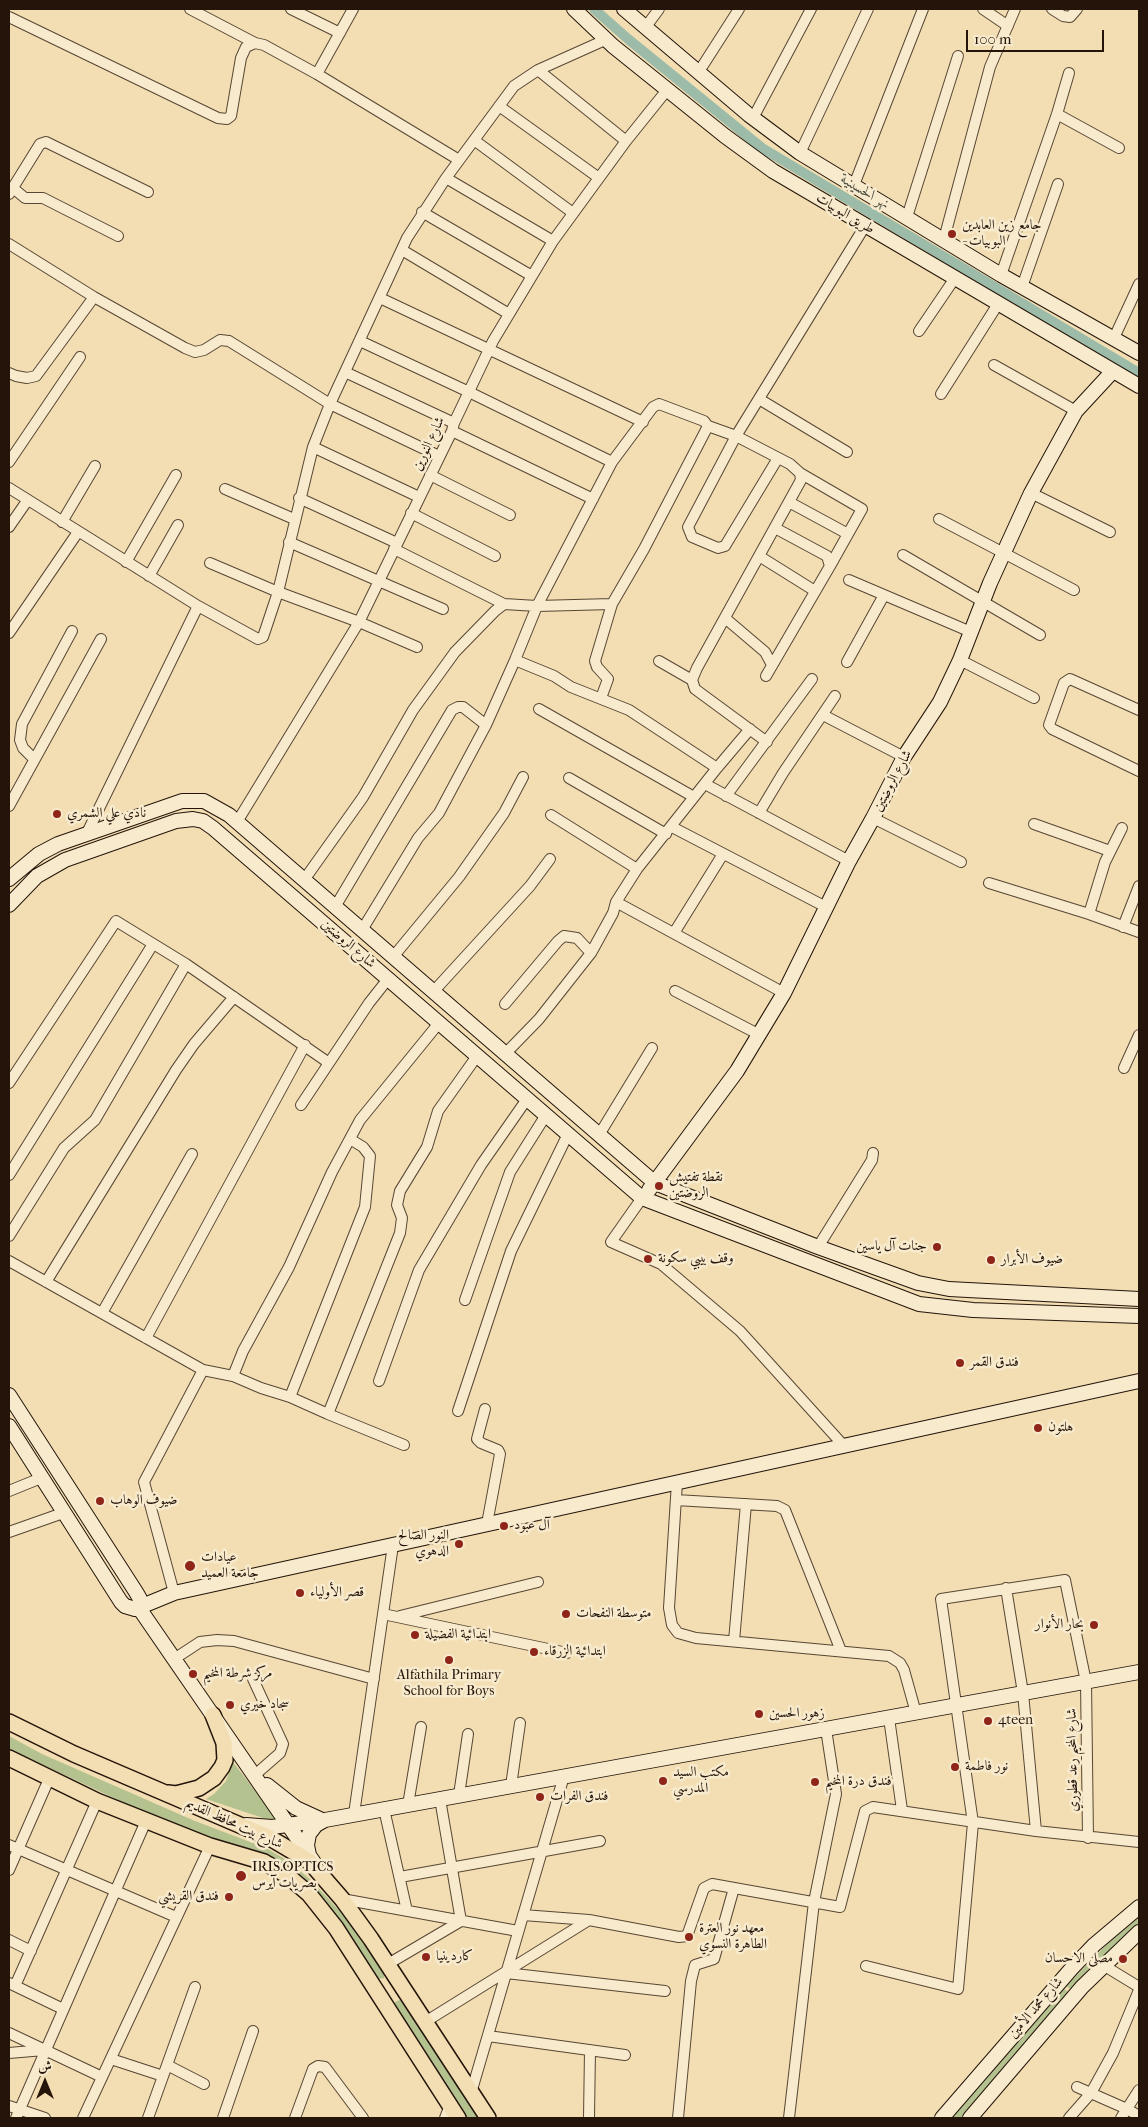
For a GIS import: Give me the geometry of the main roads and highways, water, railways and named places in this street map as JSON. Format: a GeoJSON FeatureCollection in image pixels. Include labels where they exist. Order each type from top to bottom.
{"type":"FeatureCollection","features":[{"type":"Feature","properties":{"kind":"main road","name":"طريق البوبيات"},"geometry":{"type":"LineString","coordinates":[[574,9],[605,40],[757,160],[865,226],[1139,386]]}},
{"type":"Feature","properties":{"kind":"main road","name":"طريق البوبيات"},"geometry":{"type":"LineString","coordinates":[[624,9],[698,73],[800,153],[907,216],[1001,275],[1139,353]]}},
{"type":"Feature","properties":{"kind":"main road","name":"شارع الروضتين"},"geometry":{"type":"LineString","coordinates":[[9,906],[31,881],[53,865],[165,825],[187,819],[198,820],[213,828],[642,1198],[738,1070],[784,993],[849,861],[904,757],[940,702],[960,660],[982,600],[1032,493],[1076,411],[1113,371]]}},
{"type":"Feature","properties":{"kind":"main road","name":"شارع الروضتين"},"geometry":{"type":"LineString","coordinates":[[9,879],[49,848],[188,800],[204,801],[211,804],[223,810],[655,1183]]}},
{"type":"Feature","properties":{"kind":"main road"},"geometry":{"type":"LineString","coordinates":[[655,1183],[902,1278],[943,1288],[1139,1299]]}},
{"type":"Feature","properties":{"kind":"main road"},"geometry":{"type":"LineString","coordinates":[[642,1198],[881,1291],[920,1304],[973,1310],[1139,1316]]}},
{"type":"Feature","properties":{"kind":"main road"},"geometry":{"type":"LineString","coordinates":[[9,1426],[121,1602],[130,1608],[139,1608],[174,1593],[1139,1381]]}},
{"type":"Feature","properties":{"kind":"main road"},"geometry":{"type":"LineString","coordinates":[[9,1395],[136,1592],[140,1599],[139,1608],[322,1873]]}},
{"type":"Feature","properties":{"kind":"main road"},"geometry":{"type":"LineString","coordinates":[[232,1821],[262,1827],[325,1820],[1139,1672]]}},
{"type":"Feature","properties":{"kind":"main road"},"geometry":{"type":"LineString","coordinates":[[161,1792],[176,1794],[198,1788],[218,1774],[225,1752],[224,1743],[213,1715]]}},
{"type":"Feature","properties":{"kind":"main road","name":"شارع بيت محافظ القديم"},"geometry":{"type":"LineString","coordinates":[[9,1722],[74,1754],[284,1845],[309,1861],[322,1873],[342,1899],[390,1968],[488,2118]]}},
{"type":"Feature","properties":{"kind":"main road","name":"شارع بيت محافظ القديم"},"geometry":{"type":"LineString","coordinates":[[9,1758],[97,1801],[146,1821],[210,1846],[264,1862],[297,1884],[322,1909],[372,1983],[451,2114]]}},
{"type":"Feature","properties":{"kind":"main road"},"geometry":{"type":"LineString","coordinates":[[252,1770],[296,1808],[312,1817],[325,1820]]}},
{"type":"Feature","properties":{"kind":"main road"},"geometry":{"type":"LineString","coordinates":[[309,1856],[307,1845],[309,1834],[316,1825],[325,1820]]}},
{"type":"Feature","properties":{"kind":"main road","name":"شارع محمد الأمين"},"geometry":{"type":"LineString","coordinates":[[942,2118],[1094,1944],[1139,1907]]}},
{"type":"Feature","properties":{"kind":"main road","name":"شارع محمد الأمين"},"geometry":{"type":"LineString","coordinates":[[970,2118],[1103,1965],[1139,1932]]}},
{"type":"Feature","properties":{"kind":"main road"},"geometry":{"type":"LineString","coordinates":[[372,1983],[377,1987],[386,1987],[392,1980],[390,1968]]}},
{"type":"Feature","properties":{"kind":"main road"},"geometry":{"type":"LineString","coordinates":[[388,2010],[388,2000],[392,1995],[402,1993],[408,1996]]}},
{"type":"Feature","properties":{"kind":"waterway","name":"نهر الحسينية"},"geometry":{"type":"LineString","coordinates":[[594,9],[762,148],[1139,373]]}},
{"type":"Feature","properties":{"kind":"place","name":"جامع زين العابدين - البوبيات"},"geometry":{"type":"Point","coordinates":[952,234]}},
{"type":"Feature","properties":{"kind":"place","name":"نادي علي الشمري"},"geometry":{"type":"Point","coordinates":[57,814]}},
{"type":"Feature","properties":{"kind":"place","name":"نقطة تفتيش الروضتين"},"geometry":{"type":"Point","coordinates":[659,1186]}},
{"type":"Feature","properties":{"kind":"place","name":"جنات آل ياسين"},"geometry":{"type":"Point","coordinates":[937,1247]}},
{"type":"Feature","properties":{"kind":"place","name":"وقف بيبي سكونة"},"geometry":{"type":"Point","coordinates":[648,1259]}},
{"type":"Feature","properties":{"kind":"place","name":"ضيوف الأبرار"},"geometry":{"type":"Point","coordinates":[991,1260]}},
{"type":"Feature","properties":{"kind":"place","name":"فندق القمر"},"geometry":{"type":"Point","coordinates":[960,1363]}},
{"type":"Feature","properties":{"kind":"place","name":"هلتون"},"geometry":{"type":"Point","coordinates":[1038,1428]}},
{"type":"Feature","properties":{"kind":"place","name":"ضيوف الوهاب"},"geometry":{"type":"Point","coordinates":[100,1501]}},
{"type":"Feature","properties":{"kind":"place","name":"آل عبود"},"geometry":{"type":"Point","coordinates":[504,1526]}},
{"type":"Feature","properties":{"kind":"place","name":"النور الصالح الدهوي"},"geometry":{"type":"Point","coordinates":[459,1544]}},
{"type":"Feature","properties":{"kind":"place","name":"عيادات جامعة العميد"},"geometry":{"type":"Point","coordinates":[190,1566]}},
{"type":"Feature","properties":{"kind":"place","name":"قصر الأولياء"},"geometry":{"type":"Point","coordinates":[300,1593]}},
{"type":"Feature","properties":{"kind":"place","name":"متوسطة النفحات"},"geometry":{"type":"Point","coordinates":[566,1614]}},
{"type":"Feature","properties":{"kind":"place","name":"بحار الأنوار"},"geometry":{"type":"Point","coordinates":[1094,1625]}},
{"type":"Feature","properties":{"kind":"place","name":"ابتدائية الفضيلة"},"geometry":{"type":"Point","coordinates":[415,1635]}},
{"type":"Feature","properties":{"kind":"place","name":"ابتدائية الزرقاء"},"geometry":{"type":"Point","coordinates":[534,1652]}},
{"type":"Feature","properties":{"kind":"place","name":"Alfathila Primary School for Boys"},"geometry":{"type":"Point","coordinates":[449,1660]}},
{"type":"Feature","properties":{"kind":"place","name":"مركز شرطة المخيم"},"geometry":{"type":"Point","coordinates":[193,1674]}},
{"type":"Feature","properties":{"kind":"place","name":"سجاد خيري"},"geometry":{"type":"Point","coordinates":[230,1705]}},
{"type":"Feature","properties":{"kind":"place","name":"زهور الحسين"},"geometry":{"type":"Point","coordinates":[759,1714]}},
{"type":"Feature","properties":{"kind":"place","name":"4teen"},"geometry":{"type":"Point","coordinates":[988,1721]}},
{"type":"Feature","properties":{"kind":"place","name":"نور فاطمة"},"geometry":{"type":"Point","coordinates":[955,1767]}},
{"type":"Feature","properties":{"kind":"place","name":"مكتب السيد المدرسي"},"geometry":{"type":"Point","coordinates":[663,1781]}},
{"type":"Feature","properties":{"kind":"place","name":"فندق درة المخيم"},"geometry":{"type":"Point","coordinates":[815,1782]}},
{"type":"Feature","properties":{"kind":"place","name":"فندق الفرات"},"geometry":{"type":"Point","coordinates":[540,1797]}},
{"type":"Feature","properties":{"kind":"place","name":"IRIS.OPTICS بصريات آيرس"},"geometry":{"type":"Point","coordinates":[241,1876]}},
{"type":"Feature","properties":{"kind":"place","name":"فندق القريشي"},"geometry":{"type":"Point","coordinates":[229,1897]}},
{"type":"Feature","properties":{"kind":"place","name":"معهد نور العترة الطاهرة النسوي"},"geometry":{"type":"Point","coordinates":[689,1937]}},
{"type":"Feature","properties":{"kind":"place","name":"كاردينيا"},"geometry":{"type":"Point","coordinates":[426,1957]}},
{"type":"Feature","properties":{"kind":"place","name":"مصلى الاحسان"},"geometry":{"type":"Point","coordinates":[1123,1959]}}]}
